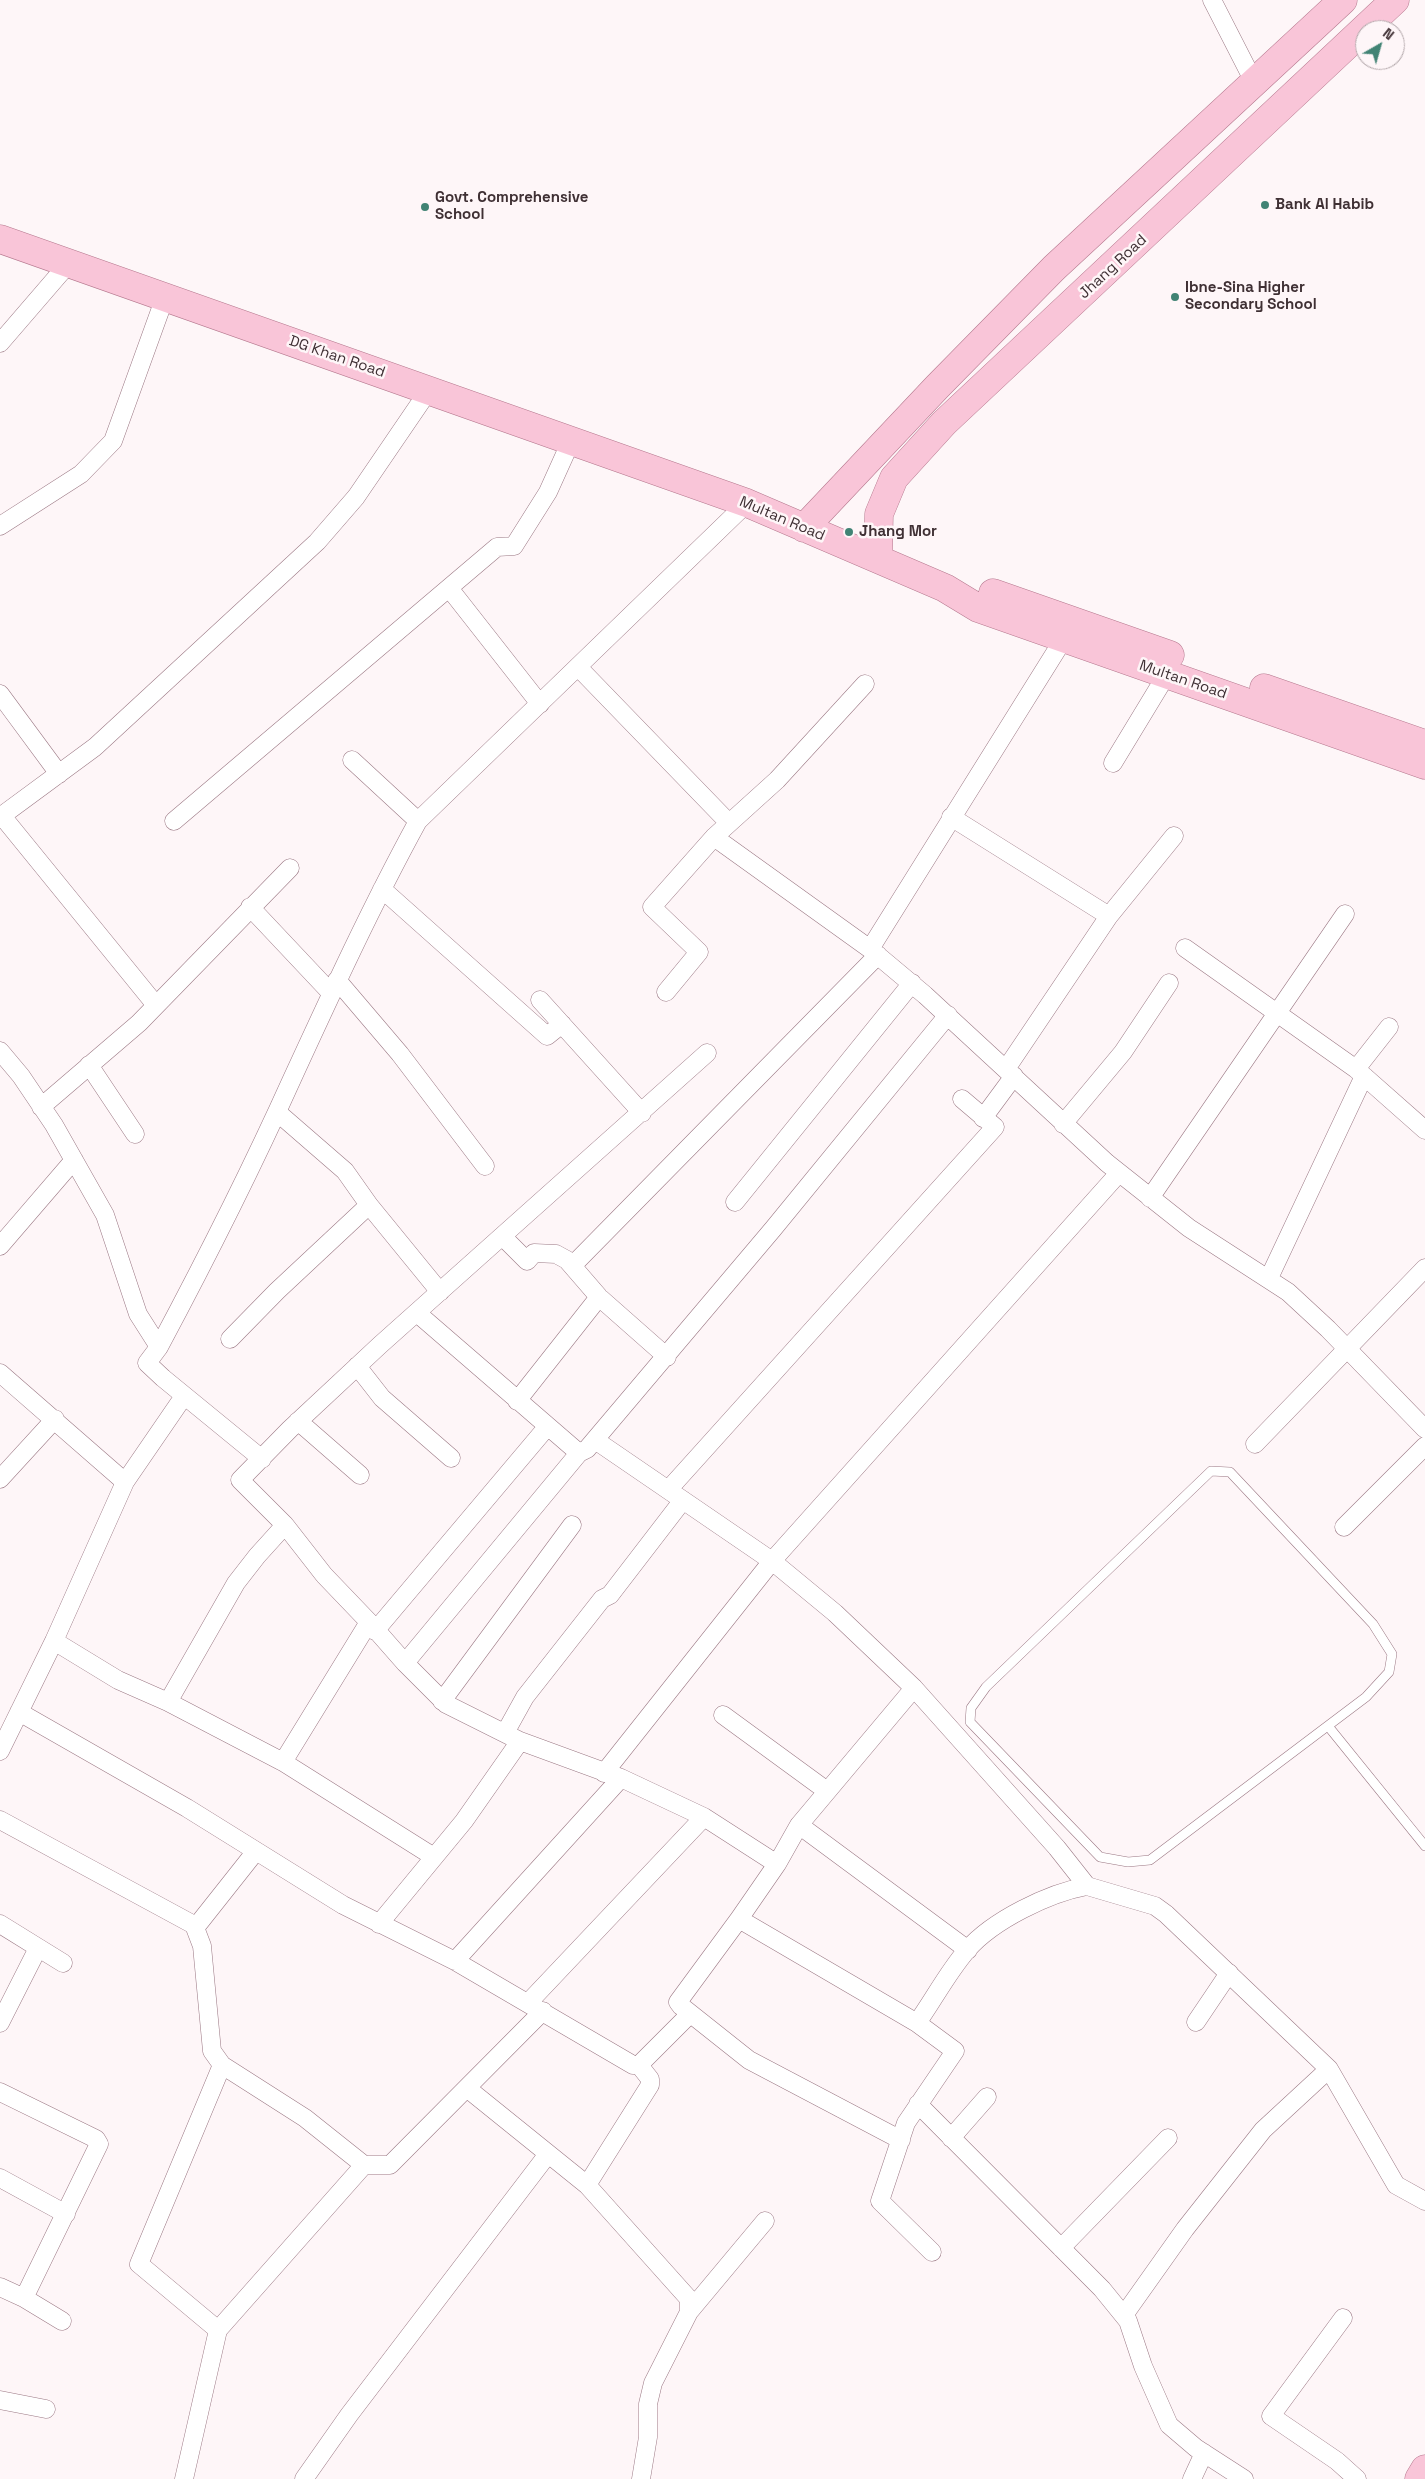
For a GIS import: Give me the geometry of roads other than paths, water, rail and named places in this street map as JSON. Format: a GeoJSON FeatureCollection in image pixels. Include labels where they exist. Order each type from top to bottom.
{"type":"FeatureCollection","features":[{"type":"Feature","properties":{"kind":"main road","name":"Jhang Road"},"geometry":{"type":"LineString","coordinates":[[878,559],[879,514],[894,478],[944,424],[1395,0]]}},
{"type":"Feature","properties":{"kind":"main road"},"geometry":{"type":"LineString","coordinates":[[804,528],[936,387],[1054,268],[1254,82],[1328,6]]}},
{"type":"Feature","properties":{"kind":"main road","name":"DG Khan Road"},"geometry":{"type":"LineString","coordinates":[[0,239],[673,477]]}},
{"type":"Feature","properties":{"kind":"main road","name":"Multan Road"},"geometry":{"type":"LineString","coordinates":[[673,477],[747,503],[878,559],[944,588],[978,608],[1063,640],[1167,674],[1425,765]]}},
{"type":"Feature","properties":{"kind":"main road","name":"Multan Road"},"geometry":{"type":"LineString","coordinates":[[944,588],[986,591],[1425,744]]}},
{"type":"Feature","properties":{"kind":"main road"},"geometry":{"type":"LineString","coordinates":[[1419,2479],[1425,2469]]}},
{"type":"Feature","properties":{"kind":"street"},"geometry":{"type":"LineString","coordinates":[[1212,0],[1254,82]]}},
{"type":"Feature","properties":{"kind":"street"},"geometry":{"type":"LineString","coordinates":[[0,343],[69,263]]}},
{"type":"Feature","properties":{"kind":"street"},"geometry":{"type":"LineString","coordinates":[[0,526],[81,474],[113,441],[165,297]]}},
{"type":"Feature","properties":{"kind":"street"},"geometry":{"type":"LineString","coordinates":[[154,1004],[1,817],[95,747],[316,542],[356,497],[430,390]]}},
{"type":"Feature","properties":{"kind":"street"},"geometry":{"type":"LineString","coordinates":[[174,821],[497,548],[514,546],[548,492],[571,440]]}},
{"type":"Feature","properties":{"kind":"street"},"geometry":{"type":"LineString","coordinates":[[262,1459],[184,1396],[147,1363],[159,1347],[218,1235],[382,889],[418,821],[747,503]]}},
{"type":"Feature","properties":{"kind":"street"},"geometry":{"type":"LineString","coordinates":[[449,588],[540,704]]}},
{"type":"Feature","properties":{"kind":"street"},"geometry":{"type":"LineString","coordinates":[[572,1266],[874,952],[951,817],[1063,640]]}},
{"type":"Feature","properties":{"kind":"street"},"geometry":{"type":"LineString","coordinates":[[578,667],[729,823]]}},
{"type":"Feature","properties":{"kind":"street"},"geometry":{"type":"LineString","coordinates":[[1113,763],[1167,674]]}},
{"type":"Feature","properties":{"kind":"street"},"geometry":{"type":"LineString","coordinates":[[666,992],[699,952],[652,907],[714,837],[777,780],[865,684]]}},
{"type":"Feature","properties":{"kind":"street"},"geometry":{"type":"LineString","coordinates":[[0,694],[59,774]]}},
{"type":"Feature","properties":{"kind":"street"},"geometry":{"type":"LineString","coordinates":[[352,760],[418,821]]}},
{"type":"Feature","properties":{"kind":"street"},"geometry":{"type":"LineString","coordinates":[[951,817],[1109,916]]}},
{"type":"Feature","properties":{"kind":"street"},"geometry":{"type":"LineString","coordinates":[[983,1118],[1109,916],[1174,836]]}},
{"type":"Feature","properties":{"kind":"street"},"geometry":{"type":"LineString","coordinates":[[714,837],[874,952],[912,983],[1063,1124],[1150,1198],[1189,1228],[1288,1292],[1425,1429]]}},
{"type":"Feature","properties":{"kind":"street"},"geometry":{"type":"LineString","coordinates":[[41,1107],[139,1022],[154,1004],[290,868]]}},
{"type":"Feature","properties":{"kind":"street"},"geometry":{"type":"LineString","coordinates":[[382,889],[547,1036],[562,1024]]}},
{"type":"Feature","properties":{"kind":"street"},"geometry":{"type":"LineString","coordinates":[[250,907],[334,987],[400,1054],[485,1166]]}},
{"type":"Feature","properties":{"kind":"street"},"geometry":{"type":"LineString","coordinates":[[1150,1198],[1345,914]]}},
{"type":"Feature","properties":{"kind":"street"},"geometry":{"type":"LineString","coordinates":[[1186,948],[1360,1072],[1425,1130]]}},
{"type":"Feature","properties":{"kind":"street"},"geometry":{"type":"LineString","coordinates":[[735,1202],[912,983]]}},
{"type":"Feature","properties":{"kind":"street"},"geometry":{"type":"LineString","coordinates":[[1063,1124],[1122,1052],[1169,984]]}},
{"type":"Feature","properties":{"kind":"street"},"geometry":{"type":"LineString","coordinates":[[540,1000],[642,1113]]}},
{"type":"Feature","properties":{"kind":"street"},"geometry":{"type":"LineString","coordinates":[[404,1663],[579,1454],[595,1440],[667,1357],[948,1015]]}},
{"type":"Feature","properties":{"kind":"street"},"geometry":{"type":"LineString","coordinates":[[1268,1278],[1360,1072],[1389,1027]]}},
{"type":"Feature","properties":{"kind":"street"},"geometry":{"type":"LineString","coordinates":[[0,1051],[41,1107],[74,1160],[104,1215],[138,1314],[159,1347]]}},
{"type":"Feature","properties":{"kind":"street"},"geometry":{"type":"LineString","coordinates":[[707,1053],[357,1366],[298,1421],[240,1480],[285,1525],[324,1575],[404,1663],[442,1701],[513,1737],[621,1778],[704,1817],[777,1864]]}},
{"type":"Feature","properties":{"kind":"street"},"geometry":{"type":"LineString","coordinates":[[89,1065],[135,1134]]}},
{"type":"Feature","properties":{"kind":"street"},"geometry":{"type":"LineString","coordinates":[[668,1490],[995,1128],[962,1099]]}},
{"type":"Feature","properties":{"kind":"street"},"geometry":{"type":"LineString","coordinates":[[277,1112],[345,1172],[369,1205],[440,1292]]}},
{"type":"Feature","properties":{"kind":"street"},"geometry":{"type":"LineString","coordinates":[[0,1246],[74,1160]]}},
{"type":"Feature","properties":{"kind":"street"},"geometry":{"type":"LineString","coordinates":[[604,1773],[772,1561],[1119,1173]]}},
{"type":"Feature","properties":{"kind":"street"},"geometry":{"type":"LineString","coordinates":[[230,1339],[277,1291],[369,1205]]}},
{"type":"Feature","properties":{"kind":"street"},"geometry":{"type":"LineString","coordinates":[[503,1237],[526,1261],[534,1253],[556,1254],[572,1266],[599,1296],[667,1357]]}},
{"type":"Feature","properties":{"kind":"street"},"geometry":{"type":"LineString","coordinates":[[1254,1444],[1425,1268]]}},
{"type":"Feature","properties":{"kind":"street"},"geometry":{"type":"LineString","coordinates":[[517,1401],[599,1296]]}},
{"type":"Feature","properties":{"kind":"street"},"geometry":{"type":"LineString","coordinates":[[417,1313],[579,1454]]}},
{"type":"Feature","properties":{"kind":"street"},"geometry":{"type":"LineString","coordinates":[[357,1366],[382,1398],[451,1458]]}},
{"type":"Feature","properties":{"kind":"street"},"geometry":{"type":"LineString","coordinates":[[0,1373],[125,1482]]}},
{"type":"Feature","properties":{"kind":"street"},"geometry":{"type":"LineString","coordinates":[[0,1751],[54,1641],[125,1482],[184,1396]]}},
{"type":"Feature","properties":{"kind":"street"},"geometry":{"type":"LineString","coordinates":[[0,1479],[55,1419]]}},
{"type":"Feature","properties":{"kind":"street"},"geometry":{"type":"LineString","coordinates":[[298,1421],[360,1475]]}},
{"type":"Feature","properties":{"kind":"street"},"geometry":{"type":"LineString","coordinates":[[283,1762],[372,1626],[547,1427]]}},
{"type":"Feature","properties":{"kind":"street"},"geometry":{"type":"LineString","coordinates":[[595,1440],[772,1561],[835,1613],[914,1688],[1057,1848],[1087,1886]]}},
{"type":"Feature","properties":{"kind":"street"},"geometry":{"type":"LineString","coordinates":[[1344,1527],[1425,1446]]}},
{"type":"Feature","properties":{"kind":"street"},"geometry":{"type":"LineString","coordinates":[[379,1924],[482,1797],[513,1737],[525,1697],[602,1599],[610,1595],[683,1500]]}},
{"type":"Feature","properties":{"kind":"street"},"geometry":{"type":"LineString","coordinates":[[168,1702],[236,1584],[257,1556],[285,1525]]}},
{"type":"Feature","properties":{"kind":"street"},"geometry":{"type":"LineString","coordinates":[[442,1701],[572,1526]]}},
{"type":"Feature","properties":{"kind":"street"},"geometry":{"type":"LineString","coordinates":[[54,1641],[118,1680],[168,1702],[283,1762],[434,1857]]}},
{"type":"Feature","properties":{"kind":"street"},"geometry":{"type":"LineString","coordinates":[[901,2140],[749,2060],[681,2006],[680,1998],[777,1864],[799,1825],[914,1688]]}},
{"type":"Feature","properties":{"kind":"street"},"geometry":{"type":"LineString","coordinates":[[19,1712],[187,1808],[343,1905],[454,1961],[536,2007],[626,2062],[639,2065],[690,2014]]}},
{"type":"Feature","properties":{"kind":"street"},"geometry":{"type":"LineString","coordinates":[[723,1715],[827,1791]]}},
{"type":"Feature","properties":{"kind":"street"},"geometry":{"type":"LineString","coordinates":[[454,1961],[621,1778]]}},
{"type":"Feature","properties":{"kind":"street"},"geometry":{"type":"LineString","coordinates":[[0,1820],[194,1925],[202,1946],[212,2051],[222,2065],[304,2118],[364,2165],[390,2165],[468,2089],[536,2007],[704,1817]]}},
{"type":"Feature","properties":{"kind":"street"},"geometry":{"type":"LineString","coordinates":[[799,1825],[968,1950]]}},
{"type":"Feature","properties":{"kind":"street"},"geometry":{"type":"LineString","coordinates":[[194,1925],[199,1923],[256,1851]]}},
{"type":"Feature","properties":{"kind":"street"},"geometry":{"type":"LineString","coordinates":[[917,2023],[968,1950],[1007,1917],[1072,1889],[1087,1886],[1155,1906],[1229,1973],[1329,2070],[1396,2185],[1425,2201]]}},
{"type":"Feature","properties":{"kind":"street"},"geometry":{"type":"LineString","coordinates":[[739,1919],[917,2023],[955,2051],[906,2123],[880,2201],[932,2252]]}},
{"type":"Feature","properties":{"kind":"street"},"geometry":{"type":"LineString","coordinates":[[0,1924],[63,1963]]}},
{"type":"Feature","properties":{"kind":"street"},"geometry":{"type":"LineString","coordinates":[[0,2023],[38,1948]]}},
{"type":"Feature","properties":{"kind":"street"},"geometry":{"type":"LineString","coordinates":[[1196,2022],[1229,1973]]}},
{"type":"Feature","properties":{"kind":"street"},"geometry":{"type":"LineString","coordinates":[[218,2330],[139,2264],[222,2065]]}},
{"type":"Feature","properties":{"kind":"street"},"geometry":{"type":"LineString","coordinates":[[587,2185],[650,2084],[650,2079],[639,2065]]}},
{"type":"Feature","properties":{"kind":"street"},"geometry":{"type":"LineString","coordinates":[[1124,2315],[1184,2230],[1263,2130],[1329,2070]]}},
{"type":"Feature","properties":{"kind":"street"},"geometry":{"type":"LineString","coordinates":[[468,2089],[587,2185],[689,2299],[689,2312]]}},
{"type":"Feature","properties":{"kind":"street"},"geometry":{"type":"LineString","coordinates":[[0,2092],[96,2139],[100,2144],[24,2298]]}},
{"type":"Feature","properties":{"kind":"street"},"geometry":{"type":"LineString","coordinates":[[951,2138],[987,2097]]}},
{"type":"Feature","properties":{"kind":"street"},"geometry":{"type":"LineString","coordinates":[[918,2104],[1102,2288],[1124,2315],[1128,2321],[1142,2366],[1169,2425],[1204,2453],[1244,2479]]}},
{"type":"Feature","properties":{"kind":"street"},"geometry":{"type":"LineString","coordinates":[[1061,2248],[1168,2138]]}},
{"type":"Feature","properties":{"kind":"street"},"geometry":{"type":"LineString","coordinates":[[304,2479],[349,2415],[548,2154]]}},
{"type":"Feature","properties":{"kind":"street"},"geometry":{"type":"LineString","coordinates":[[184,2479],[218,2330],[364,2165]]}},
{"type":"Feature","properties":{"kind":"street"},"geometry":{"type":"LineString","coordinates":[[0,2178],[66,2214]]}},
{"type":"Feature","properties":{"kind":"street"},"geometry":{"type":"LineString","coordinates":[[641,2479],[648,2437],[648,2404],[654,2383],[689,2312],[764,2221]]}},
{"type":"Feature","properties":{"kind":"street"},"geometry":{"type":"LineString","coordinates":[[0,2287],[24,2298],[62,2321]]}},
{"type":"Feature","properties":{"kind":"street"},"geometry":{"type":"LineString","coordinates":[[1343,2318],[1272,2416],[1337,2461],[1357,2479]]}},
{"type":"Feature","properties":{"kind":"street"},"geometry":{"type":"LineString","coordinates":[[0,2400],[46,2409]]}},
{"type":"Feature","properties":{"kind":"street"},"geometry":{"type":"LineString","coordinates":[[1192,2479],[1204,2453]]}},
{"type":"Feature","properties":{"kind":"lane"},"geometry":{"type":"LineString","coordinates":[[1211,1472],[1230,1472],[1373,1624],[1392,1654],[1389,1672],[1366,1698],[1328,1726],[1150,1860],[1128,1862],[1100,1857],[970,1722],[971,1708],[986,1687],[1211,1472]]}},
{"type":"Feature","properties":{"kind":"lane"},"geometry":{"type":"LineString","coordinates":[[1328,1726],[1425,1846]]}},
{"type":"Feature","properties":{"kind":"place","name":"Bank Al Habib"},"geometry":{"type":"Point","coordinates":[1265,205]}},
{"type":"Feature","properties":{"kind":"place","name":"Govt. Comprehensive School"},"geometry":{"type":"Point","coordinates":[425,207]}},
{"type":"Feature","properties":{"kind":"place","name":"Ibne-Sina Higher Secondary School"},"geometry":{"type":"Point","coordinates":[1175,297]}},
{"type":"Feature","properties":{"kind":"place","name":"Jhang Mor"},"geometry":{"type":"Point","coordinates":[849,532]}}]}
